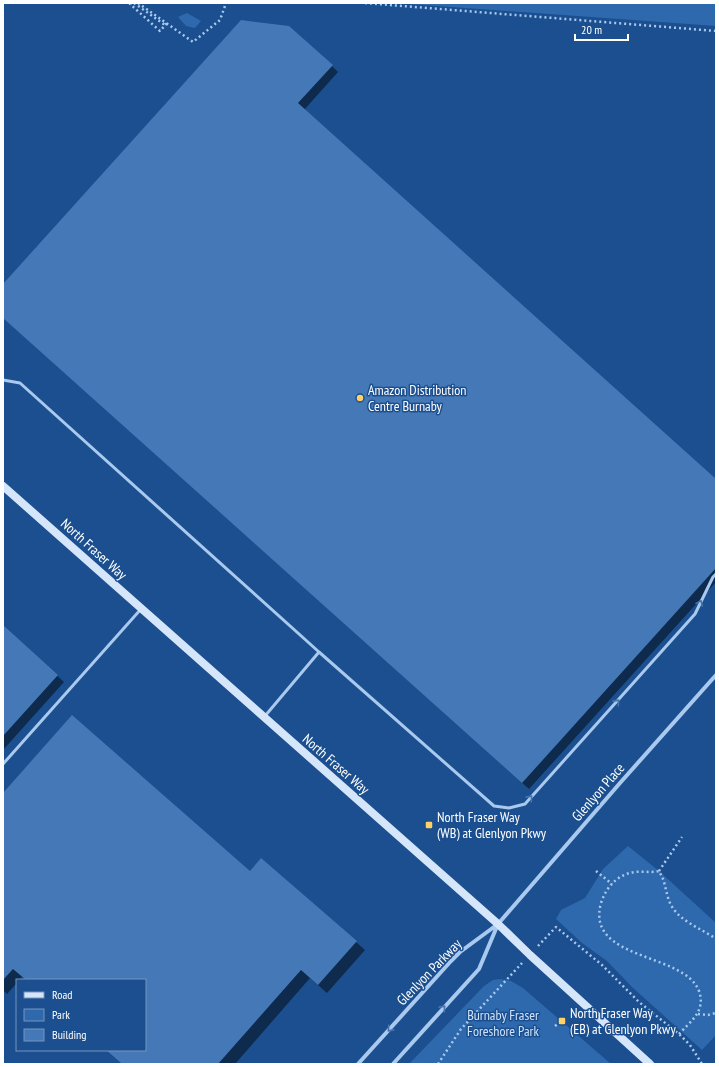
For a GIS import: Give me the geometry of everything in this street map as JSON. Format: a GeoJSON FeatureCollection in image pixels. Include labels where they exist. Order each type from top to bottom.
{"type":"FeatureCollection","features":[{"type":"Feature","properties":{"kind":"street","name":"North Fraser Way"},"geometry":{"type":"LineString","coordinates":[[3,486],[498,924],[650,1064]]}},
{"type":"Feature","properties":{"kind":"street","name":"Glenlyon Place"},"geometry":{"type":"LineString","coordinates":[[498,924],[716,675]]}},
{"type":"Feature","properties":{"kind":"street","name":"Glenlyon Parkway"},"geometry":{"type":"LineString","coordinates":[[358,1064],[460,952],[498,924]]}},
{"type":"Feature","properties":{"kind":"street"},"geometry":{"type":"LineString","coordinates":[[393,1064],[479,968],[498,924]]}},
{"type":"Feature","properties":{"kind":"lane"},"geometry":{"type":"LineString","coordinates":[[3,380],[20,383],[319,652],[494,806],[509,808],[525,804],[695,614],[716,574]]}},
{"type":"Feature","properties":{"kind":"lane"},"geometry":{"type":"LineString","coordinates":[[3,764],[141,609]]}},
{"type":"Feature","properties":{"kind":"lane"},"geometry":{"type":"LineString","coordinates":[[264,717],[319,652]]}},
{"type":"Feature","properties":{"kind":"path"},"geometry":{"type":"LineString","coordinates":[[131,3],[130,4],[160,31],[166,24]]}},
{"type":"Feature","properties":{"kind":"path"},"geometry":{"type":"LineString","coordinates":[[134,3],[193,42],[220,20],[226,3]]}},
{"type":"Feature","properties":{"kind":"path"},"geometry":{"type":"LineString","coordinates":[[138,3],[166,24]]}},
{"type":"Feature","properties":{"kind":"path"},"geometry":{"type":"LineString","coordinates":[[365,3],[716,31]]}},
{"type":"Feature","properties":{"kind":"path"},"geometry":{"type":"LineString","coordinates":[[659,871],[682,837]]}},
{"type":"Feature","properties":{"kind":"path"},"geometry":{"type":"LineString","coordinates":[[596,871],[612,884]]}},
{"type":"Feature","properties":{"kind":"path"},"geometry":{"type":"LineString","coordinates":[[659,871],[626,874],[616,879],[605,894],[600,911],[601,923],[606,934],[613,941],[627,950],[683,973],[693,982],[698,990],[700,1007],[698,1014],[679,1034]]}},
{"type":"Feature","properties":{"kind":"path"},"geometry":{"type":"LineString","coordinates":[[659,871],[672,908],[687,921],[716,939]]}},
{"type":"Feature","properties":{"kind":"path"},"geometry":{"type":"LineString","coordinates":[[547,936],[556,927],[602,965],[639,1002],[679,1034],[690,1045],[702,1064]]}},
{"type":"Feature","properties":{"kind":"path"},"geometry":{"type":"LineString","coordinates":[[438,1064],[461,1030],[508,980]]}},
{"type":"Feature","properties":{"kind":"path"},"geometry":{"type":"LineString","coordinates":[[698,1014],[708,1015],[716,1013]]}},
{"type":"Feature","properties":{"kind":"path"},"geometry":{"type":"LineString","coordinates":[[555,1026],[562,1021]]}},
{"type":"Feature","properties":{"kind":"green space"},"geometry":{"type":"Polygon","coordinates":[[[396,3],[716,3],[716,26],[396,3]]]}},
{"type":"Feature","properties":{"kind":"green space"},"geometry":{"type":"Polygon","coordinates":[[[187,13],[201,21],[195,28],[186,26],[178,17],[187,13]]]}},
{"type":"Feature","properties":{"kind":"green space"},"geometry":{"type":"Polygon","coordinates":[[[628,846],[659,871],[716,923],[716,1035],[702,1050],[632,987],[607,961],[582,943],[556,919],[561,910],[585,898],[603,869],[628,846]]]}},
{"type":"Feature","properties":{"kind":"green space","name":"Burnaby Fraser Foreshore Park"},"geometry":{"type":"Polygon","coordinates":[[[500,979],[511,981],[523,988],[611,1064],[409,1064],[484,986],[493,980],[500,979]]]}},
{"type":"Feature","properties":{"kind":"building","name":"Amazon Distribution Centre Burnaby"},"geometry":{"type":"Polygon","coordinates":[[[241,20],[289,26],[333,65],[298,103],[716,479],[716,568],[522,783],[3,318],[3,284],[241,20]]]}},
{"type":"Feature","properties":{"kind":"building"},"geometry":{"type":"Polygon","coordinates":[[[3,625],[58,675],[3,736],[3,625]]]}},
{"type":"Feature","properties":{"kind":"building"},"geometry":{"type":"Polygon","coordinates":[[[72,715],[250,871],[261,858],[357,941],[318,985],[301,970],[218,1064],[122,1064],[107,1051],[146,1051],[146,979],[25,979],[13,969],[3,980],[3,793],[72,715]]]}},
{"type":"Feature","properties":{"kind":"place","name":"Amazon Distribution Centre Burnaby"},"geometry":{"type":"Point","coordinates":[360,398]}},
{"type":"Feature","properties":{"kind":"place","name":"North Fraser Way (WB) at Glenlyon Pkwy"},"geometry":{"type":"Point","coordinates":[429,825]}},
{"type":"Feature","properties":{"kind":"place","name":"North Fraser Way (EB) at Glenlyon Pkwy"},"geometry":{"type":"Point","coordinates":[562,1021]}}]}
